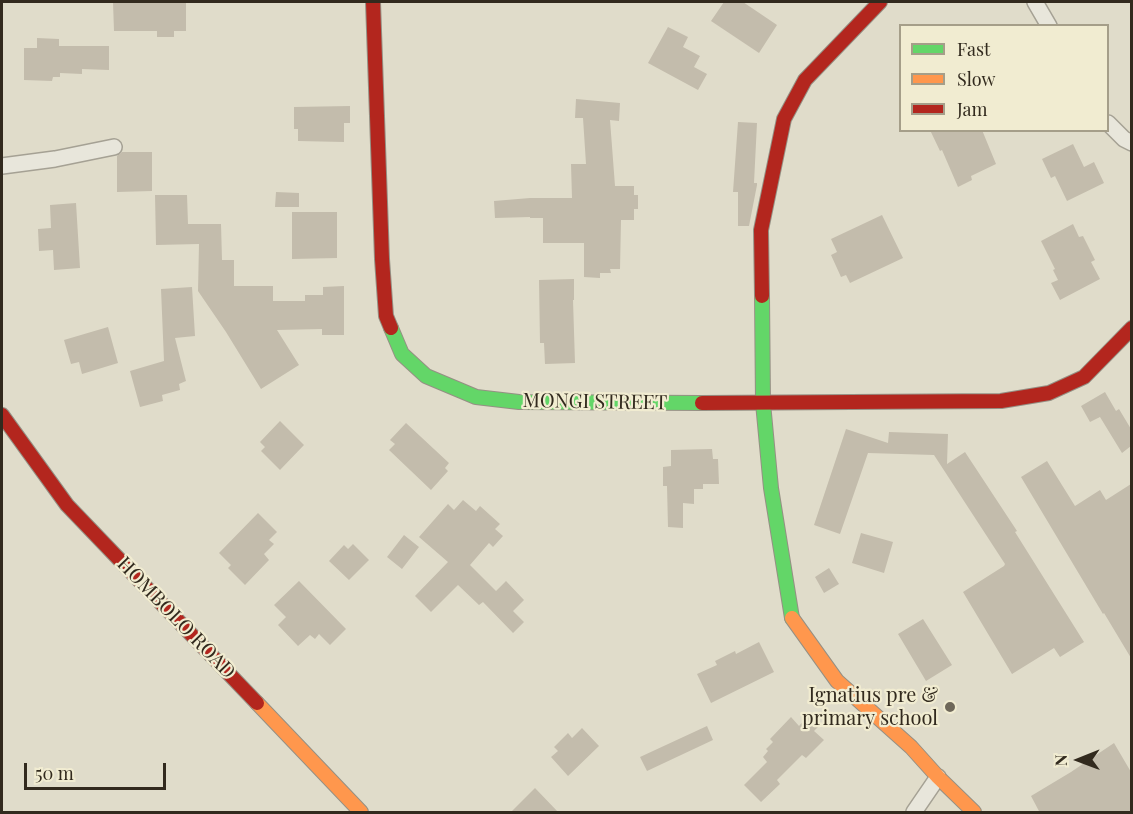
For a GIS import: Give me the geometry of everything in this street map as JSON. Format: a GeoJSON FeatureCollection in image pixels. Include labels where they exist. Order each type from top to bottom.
{"type":"FeatureCollection","features":[{"type":"Feature","properties":{"kind":"street","name":"MONGI STREET"},"geometry":{"type":"LineString","coordinates":[[373,2],[386,316],[402,354],[426,376],[476,397],[519,402],[1002,401],[1050,393],[1084,377],[1131,328]]}},
{"type":"Feature","properties":{"kind":"street"},"geometry":{"type":"LineString","coordinates":[[880,2],[806,80],[784,119],[761,230],[763,403],[771,488],[792,619],[837,681],[911,747],[974,813]]}},
{"type":"Feature","properties":{"kind":"street"},"geometry":{"type":"LineString","coordinates":[[1035,2],[1047,24]]}},
{"type":"Feature","properties":{"kind":"street"},"geometry":{"type":"LineString","coordinates":[[1109,125],[1131,143]]}},
{"type":"Feature","properties":{"kind":"street"},"geometry":{"type":"LineString","coordinates":[[2,166],[55,159],[114,147]]}},
{"type":"Feature","properties":{"kind":"street","name":"HOMBOLO ROAD"},"geometry":{"type":"LineString","coordinates":[[2,415],[67,505],[361,813]]}},
{"type":"Feature","properties":{"kind":"street"},"geometry":{"type":"LineString","coordinates":[[914,813],[938,777]]}},
{"type":"Feature","properties":{"kind":"building"},"geometry":{"type":"Polygon","coordinates":[[[113,2],[186,2],[186,31],[174,31],[174,37],[157,37],[157,31],[114,31],[113,2]]]}},
{"type":"Feature","properties":{"kind":"building"},"geometry":{"type":"Polygon","coordinates":[[[724,2],[743,2],[777,25],[759,53],[711,21],[724,2]]]}},
{"type":"Feature","properties":{"kind":"building"},"geometry":{"type":"Polygon","coordinates":[[[668,27],[688,37],[683,47],[700,56],[694,67],[707,74],[698,90],[648,63],[668,27]]]}},
{"type":"Feature","properties":{"kind":"building"},"geometry":{"type":"Polygon","coordinates":[[[37,38],[59,39],[59,46],[109,46],[109,70],[82,69],[82,74],[60,73],[60,77],[53,77],[52,81],[24,80],[24,48],[37,48],[37,38]]]}},
{"type":"Feature","properties":{"kind":"building"},"geometry":{"type":"Polygon","coordinates":[[[576,99],[620,103],[619,121],[610,120],[615,186],[634,186],[634,195],[638,195],[638,209],[634,209],[634,220],[621,220],[620,269],[610,269],[611,273],[600,273],[600,278],[584,277],[584,243],[543,243],[543,218],[495,218],[494,201],[572,198],[571,164],[586,164],[583,118],[575,118],[576,99]]]}},
{"type":"Feature","properties":{"kind":"building"},"geometry":{"type":"Polygon","coordinates":[[[350,106],[350,123],[344,123],[344,142],[298,141],[298,129],[294,129],[294,107],[350,106]]]}},
{"type":"Feature","properties":{"kind":"building"},"geometry":{"type":"Polygon","coordinates":[[[738,122],[757,123],[754,183],[757,185],[749,226],[738,226],[738,192],[733,192],[738,122]]]}},
{"type":"Feature","properties":{"kind":"building"},"geometry":{"type":"Polygon","coordinates":[[[931,132],[983,132],[996,164],[971,176],[972,180],[958,187],[942,150],[940,151],[931,132]]]}},
{"type":"Feature","properties":{"kind":"building"},"geometry":{"type":"Polygon","coordinates":[[[1073,144],[1084,167],[1094,162],[1104,183],[1067,201],[1055,176],[1051,178],[1042,159],[1073,144]]]}},
{"type":"Feature","properties":{"kind":"building"},"geometry":{"type":"Polygon","coordinates":[[[122,152],[152,152],[152,191],[117,192],[117,156],[122,152]]]}},
{"type":"Feature","properties":{"kind":"building"},"geometry":{"type":"Polygon","coordinates":[[[276,192],[299,193],[299,207],[275,207],[276,192]]]}},
{"type":"Feature","properties":{"kind":"building"},"geometry":{"type":"Polygon","coordinates":[[[155,195],[187,195],[188,224],[221,224],[222,260],[234,260],[234,286],[273,286],[273,301],[305,301],[305,295],[323,295],[323,287],[344,286],[344,335],[322,335],[322,329],[277,330],[299,365],[261,389],[198,291],[199,244],[156,245],[155,195]]]}},
{"type":"Feature","properties":{"kind":"building"},"geometry":{"type":"Polygon","coordinates":[[[76,203],[80,268],[54,270],[53,250],[39,251],[38,229],[51,228],[50,205],[76,203]]]}},
{"type":"Feature","properties":{"kind":"building"},"geometry":{"type":"Polygon","coordinates":[[[292,212],[337,212],[337,258],[292,259],[292,212]]]}},
{"type":"Feature","properties":{"kind":"building"},"geometry":{"type":"Polygon","coordinates":[[[882,215],[903,258],[850,283],[846,275],[841,277],[831,255],[837,252],[831,239],[882,215]]]}},
{"type":"Feature","properties":{"kind":"building"},"geometry":{"type":"Polygon","coordinates":[[[1073,224],[1079,237],[1083,236],[1095,260],[1091,262],[1100,279],[1060,300],[1051,283],[1058,280],[1053,270],[1055,269],[1041,241],[1073,224]]]}},
{"type":"Feature","properties":{"kind":"building"},"geometry":{"type":"Polygon","coordinates":[[[574,279],[575,363],[545,364],[544,343],[540,343],[539,280],[574,279]]]}},
{"type":"Feature","properties":{"kind":"building"},"geometry":{"type":"Polygon","coordinates":[[[192,287],[195,336],[175,338],[186,381],[179,384],[180,390],[162,395],[163,401],[140,407],[130,371],[164,361],[161,289],[192,287]]]}},
{"type":"Feature","properties":{"kind":"building"},"geometry":{"type":"Polygon","coordinates":[[[108,327],[118,363],[82,374],[79,362],[71,364],[64,340],[108,327]]]}},
{"type":"Feature","properties":{"kind":"building"},"geometry":{"type":"Polygon","coordinates":[[[1105,392],[1116,411],[1119,409],[1131,429],[1131,446],[1122,453],[1100,417],[1090,422],[1081,406],[1105,392]]]}},
{"type":"Feature","properties":{"kind":"building"},"geometry":{"type":"Polygon","coordinates":[[[280,421],[304,445],[280,470],[261,451],[265,447],[260,442],[280,421]]]}},
{"type":"Feature","properties":{"kind":"building"},"geometry":{"type":"Polygon","coordinates":[[[406,423],[449,463],[445,468],[448,471],[431,490],[389,450],[395,444],[390,440],[406,423]]]}},
{"type":"Feature","properties":{"kind":"building"},"geometry":{"type":"Polygon","coordinates":[[[846,429],[888,443],[889,432],[948,434],[947,464],[965,452],[1017,531],[1015,532],[1084,642],[1060,657],[1054,648],[1012,674],[963,592],[1005,564],[934,455],[868,453],[840,534],[814,525],[846,429]]]}},
{"type":"Feature","properties":{"kind":"building"},"geometry":{"type":"Polygon","coordinates":[[[712,449],[713,459],[718,459],[719,484],[703,484],[703,489],[694,489],[694,504],[683,503],[683,528],[668,527],[667,486],[663,486],[663,467],[671,466],[671,450],[712,449]]]}},
{"type":"Feature","properties":{"kind":"building"},"geometry":{"type":"Polygon","coordinates":[[[1047,461],[1075,506],[1100,490],[1106,500],[1131,484],[1131,658],[1021,477],[1047,461]]]}},
{"type":"Feature","properties":{"kind":"building"},"geometry":{"type":"Polygon","coordinates":[[[463,500],[476,511],[480,506],[500,524],[495,529],[503,536],[493,547],[489,543],[470,565],[496,591],[506,581],[524,600],[513,611],[524,622],[513,633],[483,602],[479,605],[458,585],[431,612],[415,596],[448,562],[419,537],[448,504],[454,510],[463,500]]]}},
{"type":"Feature","properties":{"kind":"building"},"geometry":{"type":"Polygon","coordinates":[[[258,513],[277,532],[269,540],[274,544],[264,554],[269,560],[245,585],[228,568],[231,565],[219,553],[258,513]]]}},
{"type":"Feature","properties":{"kind":"building"},"geometry":{"type":"Polygon","coordinates":[[[861,533],[893,542],[884,573],[852,563],[861,533]]]}},
{"type":"Feature","properties":{"kind":"building"},"geometry":{"type":"Polygon","coordinates":[[[404,535],[419,547],[402,569],[387,557],[404,535]]]}},
{"type":"Feature","properties":{"kind":"building"},"geometry":{"type":"Polygon","coordinates":[[[353,544],[369,560],[349,580],[329,561],[344,545],[348,549],[353,544]]]}},
{"type":"Feature","properties":{"kind":"building"},"geometry":{"type":"Polygon","coordinates":[[[829,568],[839,584],[824,593],[815,577],[829,568]]]}},
{"type":"Feature","properties":{"kind":"building"},"geometry":{"type":"Polygon","coordinates":[[[299,581],[346,629],[330,645],[319,634],[315,639],[310,635],[298,646],[278,625],[286,617],[274,605],[299,581]]]}},
{"type":"Feature","properties":{"kind":"building"},"geometry":{"type":"Polygon","coordinates":[[[923,619],[952,665],[926,681],[898,634],[923,619]]]}},
{"type":"Feature","properties":{"kind":"building"},"geometry":{"type":"Polygon","coordinates":[[[759,642],[774,672],[711,703],[697,674],[717,665],[715,661],[735,651],[736,654],[759,642]]]}},
{"type":"Feature","properties":{"kind":"building"},"geometry":{"type":"Polygon","coordinates":[[[808,716],[818,727],[814,731],[824,740],[806,758],[802,755],[777,780],[780,784],[761,802],[744,785],[767,762],[763,757],[768,751],[766,749],[773,742],[770,739],[791,717],[799,726],[808,716]]]}},
{"type":"Feature","properties":{"kind":"building"},"geometry":{"type":"Polygon","coordinates":[[[707,726],[713,740],[647,771],[640,757],[707,726]]]}},
{"type":"Feature","properties":{"kind":"building"},"geometry":{"type":"Polygon","coordinates":[[[582,728],[599,746],[568,776],[551,757],[558,751],[554,747],[568,733],[572,738],[582,728]]]}},
{"type":"Feature","properties":{"kind":"building"},"geometry":{"type":"Polygon","coordinates":[[[1114,743],[1131,772],[1131,813],[1040,813],[1031,796],[1114,743]]]}},
{"type":"Feature","properties":{"kind":"building"},"geometry":{"type":"Polygon","coordinates":[[[535,788],[559,813],[510,813],[535,788]]]}},
{"type":"Feature","properties":{"kind":"traffic: fast"},"geometry":{"type":"LineString","coordinates":[[762,296],[763,403],[771,488],[792,618]]}},
{"type":"Feature","properties":{"kind":"traffic: fast"},"geometry":{"type":"LineString","coordinates":[[391,328],[402,354],[426,376],[476,397],[519,402],[702,403]]}},
{"type":"Feature","properties":{"kind":"traffic: slow"},"geometry":{"type":"LineString","coordinates":[[792,618],[837,681],[911,747],[974,812]]}},
{"type":"Feature","properties":{"kind":"traffic: slow"},"geometry":{"type":"LineString","coordinates":[[257,703],[361,812]]}},
{"type":"Feature","properties":{"kind":"traffic: jam"},"geometry":{"type":"LineString","coordinates":[[373,2],[382,259],[386,316],[391,328]]}},
{"type":"Feature","properties":{"kind":"traffic: jam"},"geometry":{"type":"LineString","coordinates":[[762,296],[761,230],[784,119],[805,80],[880,2]]}},
{"type":"Feature","properties":{"kind":"traffic: jam"},"geometry":{"type":"LineString","coordinates":[[702,403],[1001,401],[1049,393],[1084,377],[1132,328]]}},
{"type":"Feature","properties":{"kind":"traffic: jam"},"geometry":{"type":"LineString","coordinates":[[2,415],[67,505],[257,703]]}},
{"type":"Feature","properties":{"kind":"place","name":"Ignatius pre & primary school"},"geometry":{"type":"Point","coordinates":[950,707]}}]}
